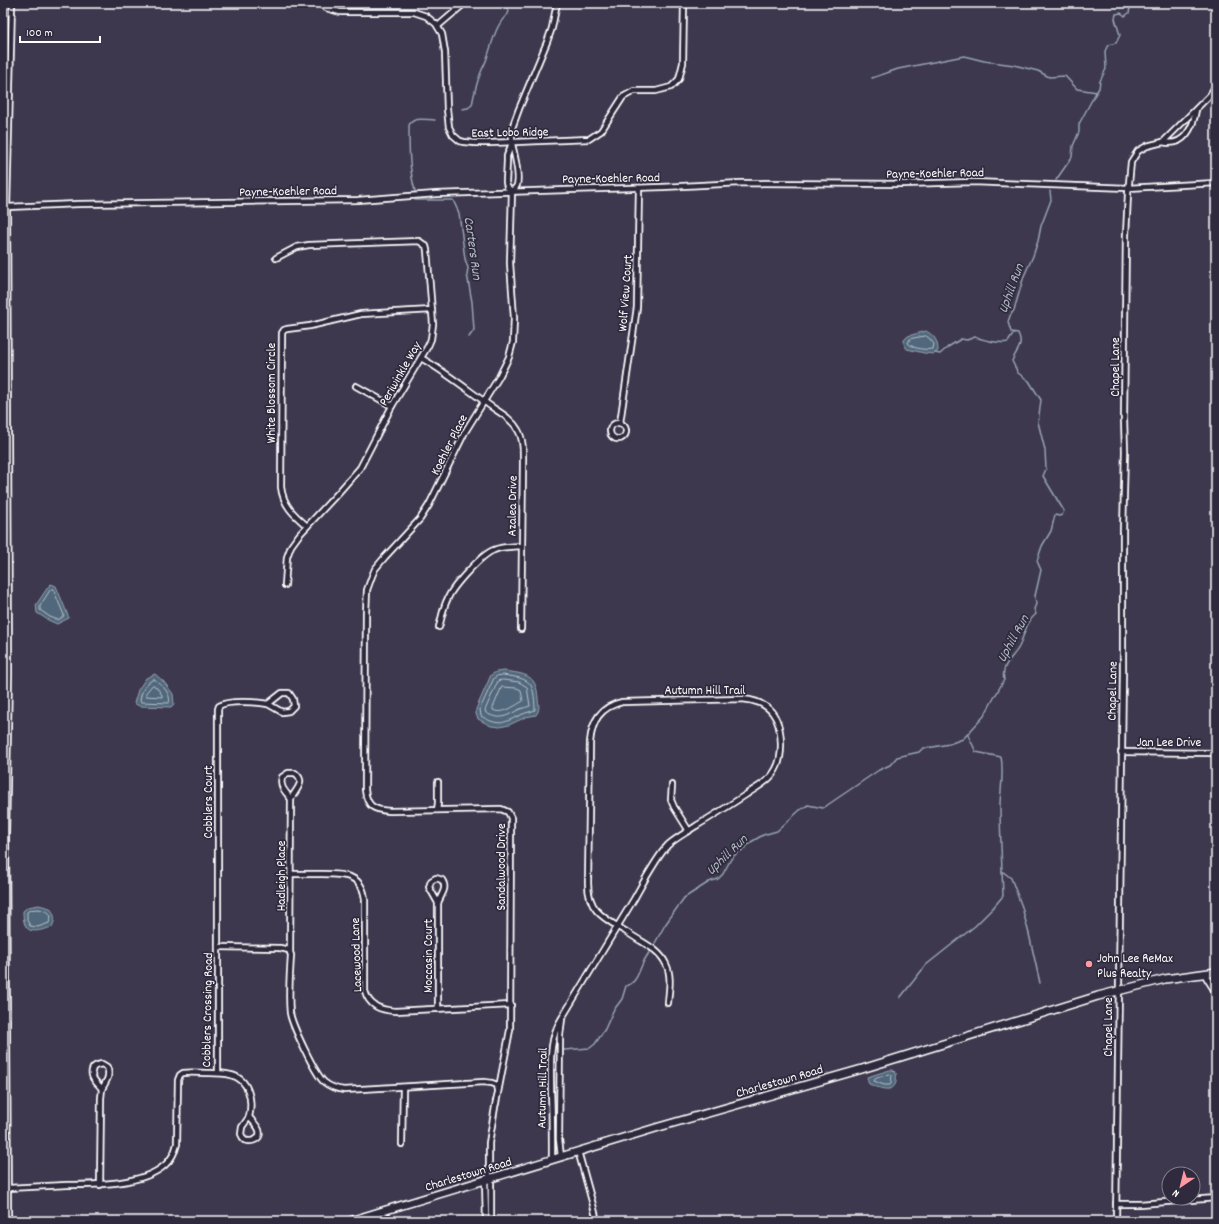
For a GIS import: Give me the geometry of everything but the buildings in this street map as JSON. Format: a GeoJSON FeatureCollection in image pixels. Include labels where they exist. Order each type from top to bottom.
{"type":"FeatureCollection","features":[{"type":"Feature","properties":{"kind":"main road","name":"Charlestown Road"},"geometry":{"type":"LineString","coordinates":[[350,1221],[670,1123],[862,1069],[1118,990],[1164,979],[1216,972]]}},
{"type":"Feature","properties":{"kind":"street"},"geometry":{"type":"LineString","coordinates":[[8,1221],[6,1203],[8,1188],[4,834],[9,673],[5,262],[12,3]]}},
{"type":"Feature","properties":{"kind":"street"},"geometry":{"type":"LineString","coordinates":[[319,3],[326,8],[340,12],[414,12],[426,16],[438,26],[465,3]]}},
{"type":"Feature","properties":{"kind":"street"},"geometry":{"type":"LineString","coordinates":[[512,143],[507,156],[506,182],[507,187],[512,191],[518,183],[516,157],[512,143],[512,128],[547,42],[552,28],[557,3]]}},
{"type":"Feature","properties":{"kind":"street","name":"East Lobo Ridge"},"geometry":{"type":"LineString","coordinates":[[438,26],[444,39],[447,116],[450,132],[456,138],[464,142],[475,143],[512,143],[588,139],[601,131],[623,97],[634,91],[656,91],[671,87],[679,79],[683,62],[684,3]]}},
{"type":"Feature","properties":{"kind":"street"},"geometry":{"type":"LineString","coordinates":[[1162,142],[1196,110],[1210,95],[1216,85]]}},
{"type":"Feature","properties":{"kind":"street"},"geometry":{"type":"LineString","coordinates":[[1162,142],[1174,143],[1188,133],[1192,127],[1196,110]]}},
{"type":"Feature","properties":{"kind":"street","name":"Chapel Lane"},"geometry":{"type":"LineString","coordinates":[[1116,1221],[1123,671],[1126,235],[1128,188],[1131,162],[1138,151],[1147,146],[1162,142]]}},
{"type":"Feature","properties":{"kind":"street","name":"Payne-Koehler Road"},"geometry":{"type":"LineString","coordinates":[[7,208],[78,204],[358,200],[413,195],[639,188],[741,183],[902,184],[973,182],[1128,188],[1216,183]]}},
{"type":"Feature","properties":{"kind":"street","name":"Wolf View Court"},"geometry":{"type":"LineString","coordinates":[[620,423],[637,307],[639,188]]}},
{"type":"Feature","properties":{"kind":"street","name":"Koehler Place"},"geometry":{"type":"LineString","coordinates":[[366,692],[366,598],[372,576],[380,563],[420,519],[429,506],[460,442],[506,364],[513,342],[514,318],[510,263],[512,191]]}},
{"type":"Feature","properties":{"kind":"street","name":"Periwinkle Way"},"geometry":{"type":"LineString","coordinates":[[276,258],[297,247],[309,245],[419,241],[426,246],[427,250],[433,324],[431,339],[392,406],[364,460],[355,474],[295,540],[289,552],[285,567],[285,585]]}},
{"type":"Feature","properties":{"kind":"street","name":"White Blossom Circle"},"geometry":{"type":"LineString","coordinates":[[307,526],[289,509],[282,493],[280,480],[282,333],[287,329],[310,326],[361,314],[432,310]]}},
{"type":"Feature","properties":{"kind":"street","name":"Azalea Drive"},"geometry":{"type":"LineString","coordinates":[[421,358],[464,386],[512,421],[521,435],[523,466],[521,629]]}},
{"type":"Feature","properties":{"kind":"street"},"geometry":{"type":"LineString","coordinates":[[356,386],[392,406]]}},
{"type":"Feature","properties":{"kind":"street"},"geometry":{"type":"LineString","coordinates":[[439,627],[449,594],[477,563],[493,550],[503,547],[522,546]]}},
{"type":"Feature","properties":{"kind":"street","name":"Sandalwood Drive"},"geometry":{"type":"LineString","coordinates":[[366,692],[365,790],[369,804],[380,811],[501,809],[510,814],[509,1036],[496,1103]]}},
{"type":"Feature","properties":{"kind":"street","name":"Cobblers Court"},"geometry":{"type":"LineString","coordinates":[[218,947],[218,710],[219,706],[238,703],[268,704],[282,712],[286,712],[292,709],[294,702],[292,696],[285,693],[278,695],[268,704]]}},
{"type":"Feature","properties":{"kind":"street","name":"Autumn Hill Trail"},"geometry":{"type":"LineString","coordinates":[[552,1160],[551,1054],[554,1033],[617,926],[663,852],[673,841],[761,785],[772,775],[778,764],[781,752],[779,726],[774,715],[766,706],[755,700],[742,698],[637,700],[609,706],[603,710],[595,721],[591,734],[588,890],[589,897],[595,909],[603,918],[617,926]]}},
{"type":"Feature","properties":{"kind":"street","name":"Jan Lee Drive"},"geometry":{"type":"LineString","coordinates":[[1121,752],[1216,753]]}},
{"type":"Feature","properties":{"kind":"street","name":"Hadleigh Place"},"geometry":{"type":"LineString","coordinates":[[290,952],[291,800],[300,782],[298,775],[295,773],[284,775],[282,777],[281,784],[291,800]]}},
{"type":"Feature","properties":{"kind":"street"},"geometry":{"type":"LineString","coordinates":[[437,810],[438,782]]}},
{"type":"Feature","properties":{"kind":"street"},"geometry":{"type":"LineString","coordinates":[[672,785],[671,800],[689,831]]}},
{"type":"Feature","properties":{"kind":"street","name":"Lacewood Lane"},"geometry":{"type":"LineString","coordinates":[[291,874],[345,875],[354,879],[361,886],[365,900],[366,990],[367,996],[378,1008],[389,1010],[438,1009],[510,1004]]}},
{"type":"Feature","properties":{"kind":"street","name":"Moccasin Court"},"geometry":{"type":"LineString","coordinates":[[438,903],[445,886],[442,880],[436,878],[431,881],[430,887],[438,903],[438,1009]]}},
{"type":"Feature","properties":{"kind":"street"},"geometry":{"type":"LineString","coordinates":[[617,926],[647,944],[666,962],[669,975],[668,1004]]}},
{"type":"Feature","properties":{"kind":"street","name":"Cobblers Crossing Road"},"geometry":{"type":"LineString","coordinates":[[8,1188],[100,1185],[123,1182],[155,1172],[165,1165],[173,1156],[177,1144],[178,1077],[187,1073],[218,1074],[218,947],[284,948],[290,952]]}},
{"type":"Feature","properties":{"kind":"street"},"geometry":{"type":"LineString","coordinates":[[290,952],[291,1019],[302,1045],[321,1079],[333,1088],[344,1090],[492,1083],[498,1087],[489,1143],[486,1221]]}},
{"type":"Feature","properties":{"kind":"street"},"geometry":{"type":"LineString","coordinates":[[1205,973],[1216,993]]}},
{"type":"Feature","properties":{"kind":"street","name":"Autumn Hill Trail"},"geometry":{"type":"LineString","coordinates":[[561,1157],[559,1139],[560,1035],[562,1018]]}},
{"type":"Feature","properties":{"kind":"street"},"geometry":{"type":"LineString","coordinates":[[100,1185],[101,1098],[102,1089],[108,1079],[109,1073],[105,1065],[99,1064],[93,1067],[91,1074],[102,1089]]}},
{"type":"Feature","properties":{"kind":"street"},"geometry":{"type":"LineString","coordinates":[[218,1074],[233,1075],[244,1084],[250,1102],[249,1117],[242,1127],[241,1134],[244,1140],[253,1141],[258,1137],[260,1132],[249,1117]]}},
{"type":"Feature","properties":{"kind":"street"},"geometry":{"type":"LineString","coordinates":[[402,1144],[403,1087]]}},
{"type":"Feature","properties":{"kind":"street"},"geometry":{"type":"LineString","coordinates":[[578,1151],[597,1221]]}},
{"type":"Feature","properties":{"kind":"street"},"geometry":{"type":"LineString","coordinates":[[488,1179],[491,1221]]}},
{"type":"Feature","properties":{"kind":"street"},"geometry":{"type":"LineString","coordinates":[[1116,1204],[1140,1204],[1216,1198]]}},
{"type":"Feature","properties":{"kind":"water"},"geometry":{"type":"Polygon","coordinates":[[[926,331],[935,339],[938,351],[934,354],[907,349],[904,344],[904,340],[908,336],[926,331]]]}},
{"type":"Feature","properties":{"kind":"water"},"geometry":{"type":"Polygon","coordinates":[[[51,584],[56,586],[69,618],[57,624],[37,613],[36,605],[51,584]]]}},
{"type":"Feature","properties":{"kind":"water"},"geometry":{"type":"Polygon","coordinates":[[[504,671],[518,673],[532,680],[537,691],[539,709],[536,715],[526,717],[509,725],[500,727],[491,726],[478,719],[476,709],[491,675],[496,672],[504,671]]]}},
{"type":"Feature","properties":{"kind":"water"},"geometry":{"type":"Polygon","coordinates":[[[155,674],[164,682],[173,694],[174,704],[171,707],[139,706],[134,703],[138,690],[146,678],[155,674]]]}},
{"type":"Feature","properties":{"kind":"water"},"geometry":{"type":"Polygon","coordinates":[[[39,905],[50,908],[53,913],[54,919],[52,927],[34,931],[30,930],[27,928],[23,919],[23,911],[28,907],[39,905]]]}},
{"type":"Feature","properties":{"kind":"water"},"geometry":{"type":"Polygon","coordinates":[[[893,1070],[896,1073],[895,1085],[892,1088],[884,1089],[869,1084],[867,1077],[893,1070]]]}},
{"type":"Feature","properties":{"kind":"waterway","name":"Carters Run"},"geometry":{"type":"LineString","coordinates":[[462,109],[468,108],[472,105],[478,80],[487,60],[495,34],[500,23],[509,11],[504,3]]}},
{"type":"Feature","properties":{"kind":"waterway","name":"Uphill Run"},"geometry":{"type":"LineString","coordinates":[[1056,180],[1072,157],[1073,146],[1079,132],[1079,124],[1099,88],[1100,81],[1106,69],[1105,51],[1108,45],[1116,43],[1120,35],[1115,19],[1116,14],[1121,13],[1125,16],[1129,13],[1130,8],[1128,3]]}},
{"type":"Feature","properties":{"kind":"waterway"},"geometry":{"type":"LineString","coordinates":[[872,78],[898,69],[964,56],[984,61],[1014,65],[1038,71],[1049,77],[1065,76],[1077,89],[1097,92]]}},
{"type":"Feature","properties":{"kind":"waterway","name":"Carters Run"},"geometry":{"type":"LineString","coordinates":[[415,191],[410,167],[409,125],[417,119],[435,120]]}},
{"type":"Feature","properties":{"kind":"waterway","name":"Uphill Run"},"geometry":{"type":"LineString","coordinates":[[655,943],[665,925],[684,898],[709,882],[718,879],[723,874],[731,859],[751,842],[763,835],[777,831],[800,810],[808,805],[823,808],[879,770],[890,765],[897,757],[919,752],[923,748],[949,744],[963,739],[984,716],[1004,680],[1005,667],[1019,647],[1030,621],[1036,614],[1034,609],[1036,604],[1035,596],[1041,570],[1037,561],[1042,546],[1051,531],[1055,515],[1062,515],[1064,511],[1043,476],[1046,469],[1045,450],[1038,422],[1041,400],[1029,381],[1018,373],[1012,361],[1019,347],[1020,337],[1018,333],[1011,332],[1008,322],[1014,310],[1024,276],[1038,241],[1041,226],[1051,200],[1050,191]]}},
{"type":"Feature","properties":{"kind":"waterway","name":"Carters Run"},"geometry":{"type":"LineString","coordinates":[[415,200],[453,200],[459,213],[472,302],[474,330],[469,337]]}},
{"type":"Feature","properties":{"kind":"waterway"},"geometry":{"type":"LineString","coordinates":[[935,353],[940,354],[961,339],[967,340],[975,337],[995,342],[1008,342],[1014,333]]}},
{"type":"Feature","properties":{"kind":"waterway"},"geometry":{"type":"LineString","coordinates":[[900,998],[926,965],[975,926],[1003,896],[1000,815],[1002,774],[1001,757],[976,752],[968,735]]}},
{"type":"Feature","properties":{"kind":"waterway"},"geometry":{"type":"LineString","coordinates":[[1002,871],[1011,878],[1022,907],[1040,983]]}},
{"type":"Feature","properties":{"kind":"waterway","name":"Uphill Run"},"geometry":{"type":"LineString","coordinates":[[564,1050],[590,1048],[595,1044],[605,1029],[613,1011],[622,999],[626,986],[632,983],[636,978],[650,951]]}},
{"type":"Feature","properties":{"kind":"place","name":"John Lee ReMax Plus Realty"},"geometry":{"type":"Point","coordinates":[1089,964]}}]}
